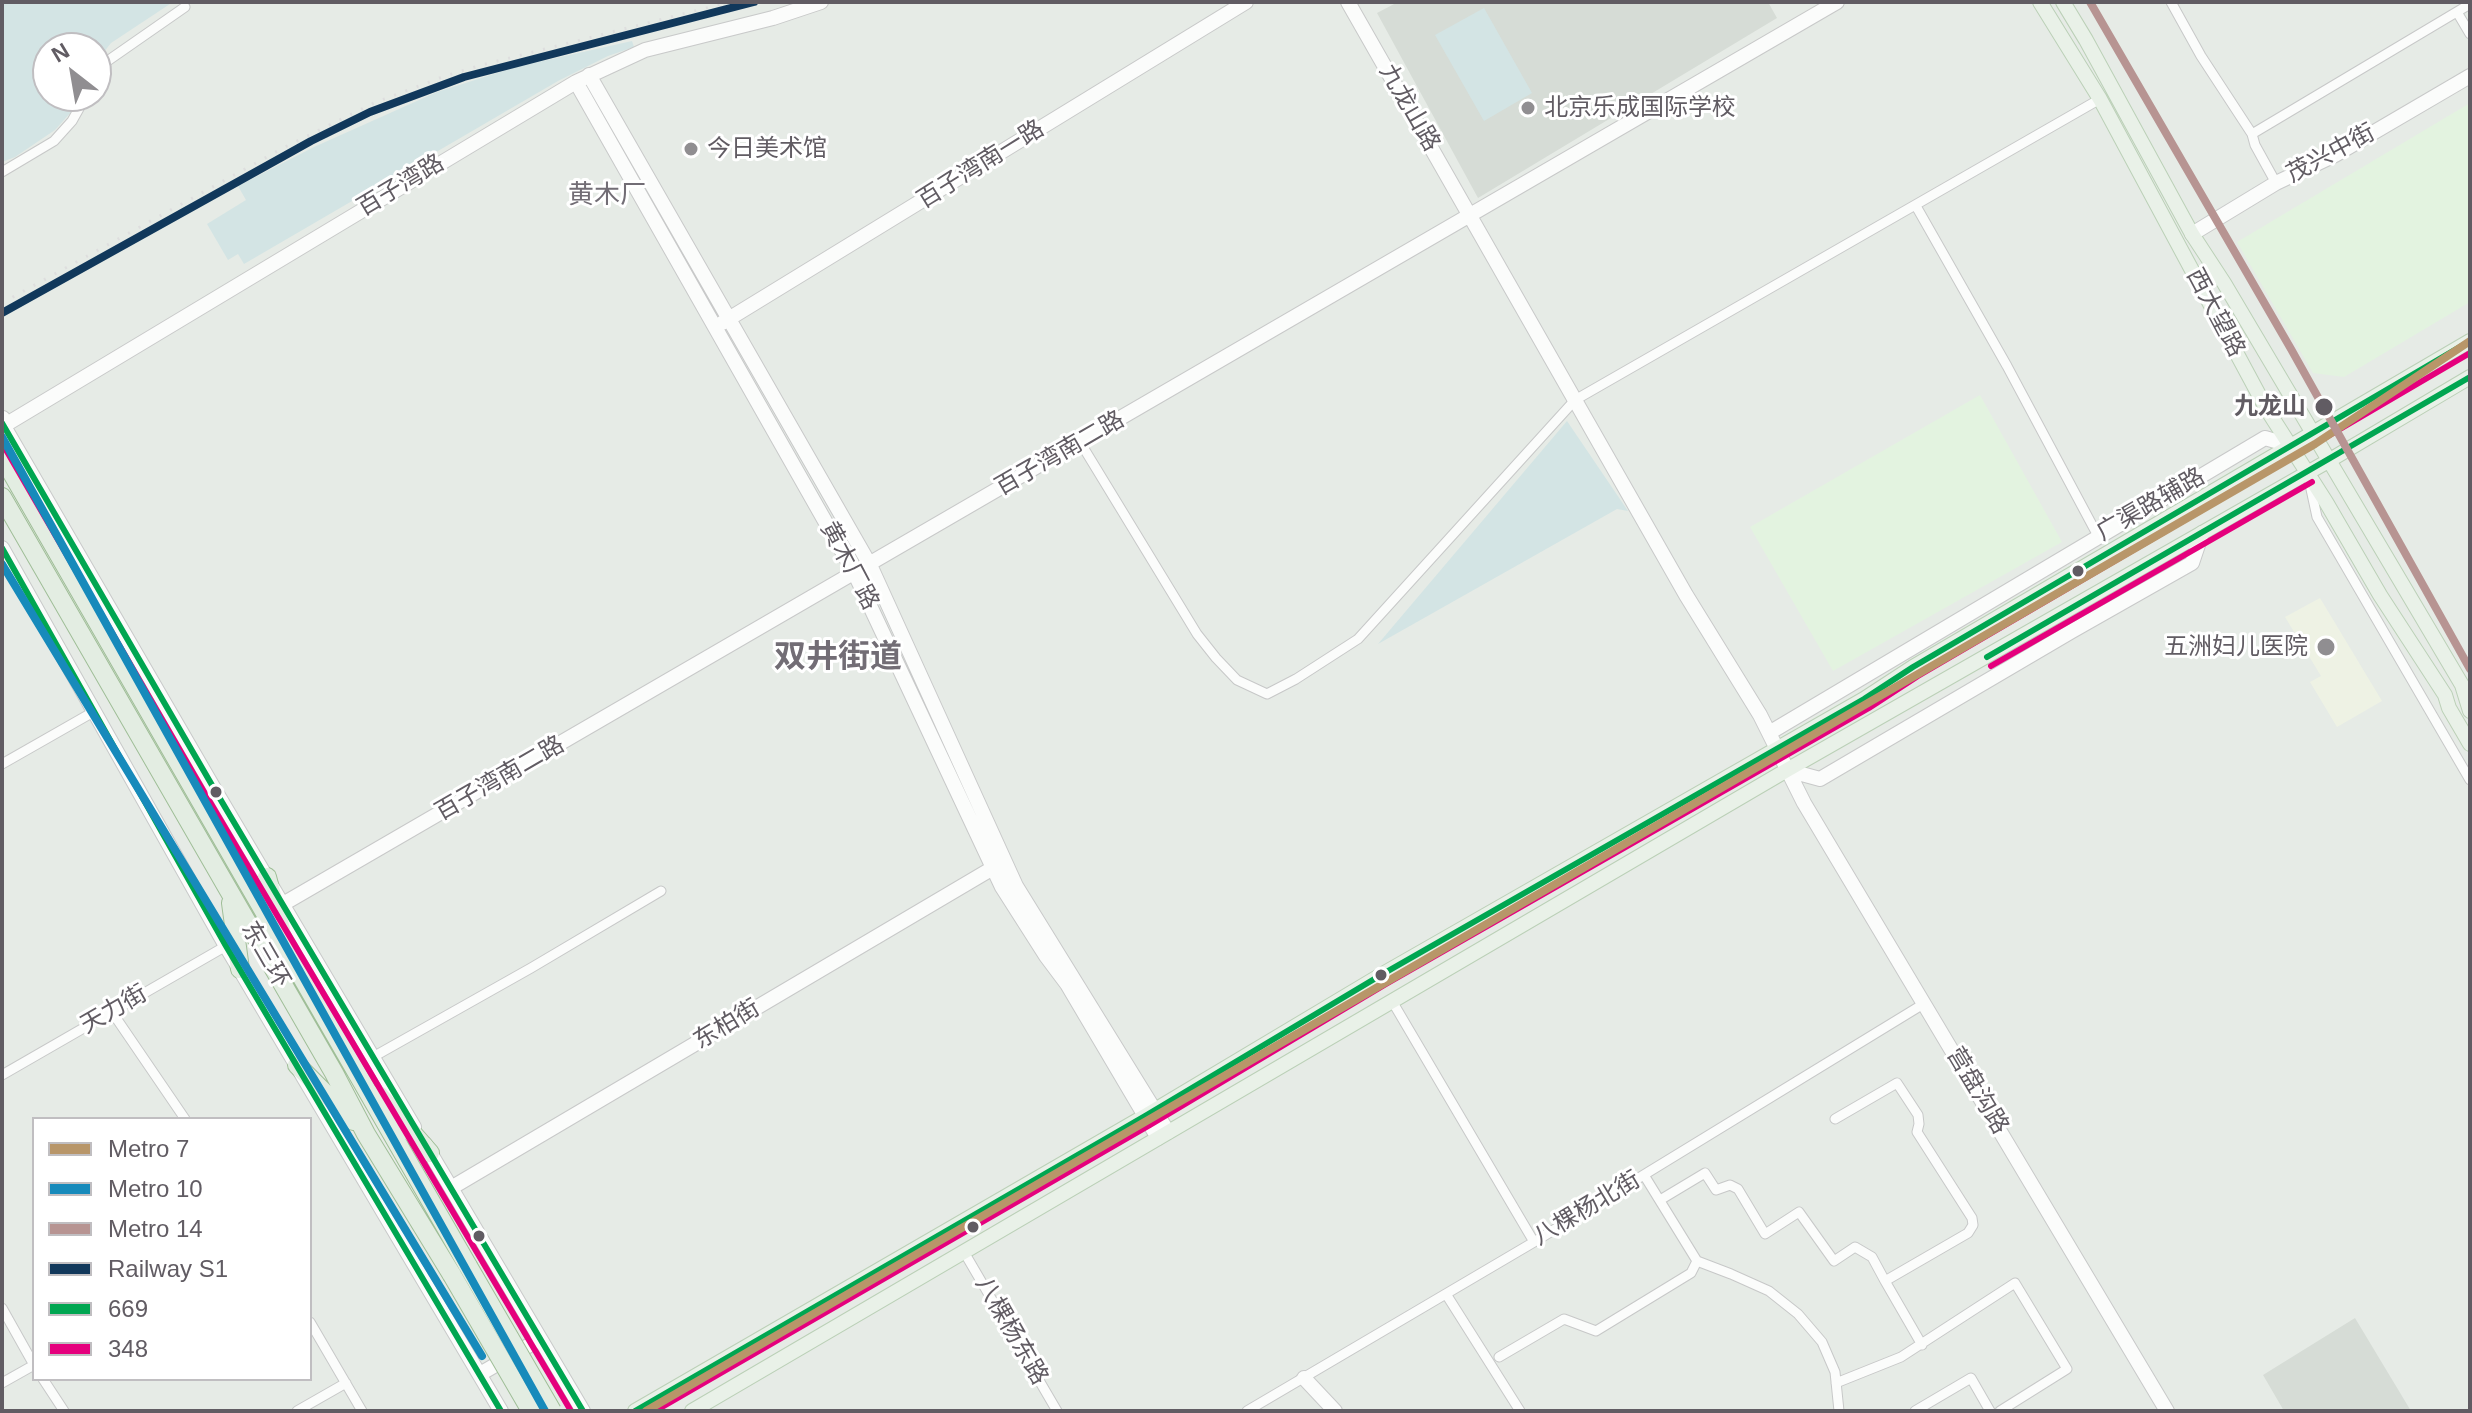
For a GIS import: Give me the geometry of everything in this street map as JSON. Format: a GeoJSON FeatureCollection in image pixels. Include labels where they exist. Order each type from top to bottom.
{"type":"FeatureCollection","features":[{"type":"Feature","properties":{"kind":"highway","name":"东三环"},"geometry":{"type":"LineString","coordinates":[[2,456],[351,1064],[531,1411]]}},
{"type":"Feature","properties":{"kind":"highway","name":"东三环"},"geometry":{"type":"LineString","coordinates":[[2,497],[334,1073],[366,1134],[552,1411]]}},
{"type":"Feature","properties":{"kind":"highway"},"geometry":{"type":"LineString","coordinates":[[267,877],[288,954]]}},
{"type":"Feature","properties":{"kind":"highway"},"geometry":{"type":"LineString","coordinates":[[229,892],[240,969]]}},
{"type":"Feature","properties":{"kind":"highway"},"geometry":{"type":"LineString","coordinates":[[351,1064],[430,1153]]}},
{"type":"Feature","properties":{"kind":"highway"},"geometry":{"type":"LineString","coordinates":[[297,1065],[366,1134]]}},
{"type":"Feature","properties":{"kind":"main road","name":"西大望路"},"geometry":{"type":"LineString","coordinates":[[2040,2],[2100,99],[2266,408],[2445,695],[2470,744]]}},
{"type":"Feature","properties":{"kind":"main road","name":"西大望路"},"geometry":{"type":"LineString","coordinates":[[2063,2],[2192,234],[2467,685],[2470,711]]}},
{"type":"Feature","properties":{"kind":"main road"},"geometry":{"type":"LineString","coordinates":[[635,1411],[1150,1113],[1381,975],[1864,699],[1913,667],[2470,341]]}},
{"type":"Feature","properties":{"kind":"main road"},"geometry":{"type":"LineString","coordinates":[[692,1411],[1787,770],[2470,377]]}},
{"type":"Feature","properties":{"kind":"street","name":"百子湾路"},"geometry":{"type":"LineString","coordinates":[[3,421],[582,79],[645,50],[773,18],[821,2]]}},
{"type":"Feature","properties":{"kind":"street","name":"百子湾南一路"},"geometry":{"type":"LineString","coordinates":[[715,328],[1246,2]]}},
{"type":"Feature","properties":{"kind":"street","name":"九龙山路"},"geometry":{"type":"LineString","coordinates":[[1348,2],[1575,400]]}},
{"type":"Feature","properties":{"kind":"street","name":"百子湾南二路"},"geometry":{"type":"LineString","coordinates":[[283,904],[1837,2]]}},
{"type":"Feature","properties":{"kind":"street"},"geometry":{"type":"LineString","coordinates":[[2171,2],[2201,56],[2252,134],[2276,183]]}},
{"type":"Feature","properties":{"kind":"street"},"geometry":{"type":"LineString","coordinates":[[2252,134],[2470,4]]}},
{"type":"Feature","properties":{"kind":"street"},"geometry":{"type":"LineString","coordinates":[[112,58],[185,7]]}},
{"type":"Feature","properties":{"kind":"street"},"geometry":{"type":"LineString","coordinates":[[2457,12],[2470,34]]}},
{"type":"Feature","properties":{"kind":"street","name":"茂兴中街"},"geometry":{"type":"LineString","coordinates":[[2192,234],[2276,183],[2335,155],[2470,76]]}},
{"type":"Feature","properties":{"kind":"street","name":"黄木厂路"},"geometry":{"type":"LineString","coordinates":[[582,79],[729,319],[870,565],[998,865]]}},
{"type":"Feature","properties":{"kind":"street","name":"黄木厂路"},"geometry":{"type":"LineString","coordinates":[[582,79],[715,328],[855,574],[998,865],[1163,1135]]}},
{"type":"Feature","properties":{"kind":"street"},"geometry":{"type":"LineString","coordinates":[[1080,442],[1197,634],[1237,680],[1267,694],[1358,639],[1575,400],[2100,99]]}},
{"type":"Feature","properties":{"kind":"street"},"geometry":{"type":"LineString","coordinates":[[2,172],[54,141],[77,112]]}},
{"type":"Feature","properties":{"kind":"street"},"geometry":{"type":"LineString","coordinates":[[1916,206],[2007,366],[2098,536]]}},
{"type":"Feature","properties":{"kind":"street","name":"营盘沟路"},"geometry":{"type":"LineString","coordinates":[[1575,400],[1686,595],[1760,715],[1804,803],[2165,1410]]}},
{"type":"Feature","properties":{"kind":"street"},"geometry":{"type":"LineString","coordinates":[[3,421],[267,877],[583,1411]]}},
{"type":"Feature","properties":{"kind":"street","name":"广渠路辅路"},"geometry":{"type":"LineString","coordinates":[[1769,733],[2265,438],[2289,445]]}},
{"type":"Feature","properties":{"kind":"street"},"geometry":{"type":"LineString","coordinates":[[2307,473],[2317,517],[2470,780]]}},
{"type":"Feature","properties":{"kind":"street"},"geometry":{"type":"LineString","coordinates":[[2124,521],[2153,514],[2176,501],[2201,498]]}},
{"type":"Feature","properties":{"kind":"street","name":"广渠路辅路"},"geometry":{"type":"LineString","coordinates":[[1787,770],[1820,779],[2192,563],[2202,533]]}},
{"type":"Feature","properties":{"kind":"street"},"geometry":{"type":"LineString","coordinates":[[2,548],[226,946],[501,1411]]}},
{"type":"Feature","properties":{"kind":"street"},"geometry":{"type":"LineString","coordinates":[[2,764],[95,711]]}},
{"type":"Feature","properties":{"kind":"street","name":"东柏街"},"geometry":{"type":"LineString","coordinates":[[451,1188],[998,865]]}},
{"type":"Feature","properties":{"kind":"street"},"geometry":{"type":"LineString","coordinates":[[373,1057],[661,891]]}},
{"type":"Feature","properties":{"kind":"street","name":"天力街"},"geometry":{"type":"LineString","coordinates":[[2,1075],[226,946]]}},
{"type":"Feature","properties":{"kind":"street"},"geometry":{"type":"LineString","coordinates":[[1392,1001],[1534,1242]]}},
{"type":"Feature","properties":{"kind":"street","name":"八棵杨北街"},"geometry":{"type":"LineString","coordinates":[[1247,1411],[1534,1242],[1925,1003]]}},
{"type":"Feature","properties":{"kind":"street"},"geometry":{"type":"LineString","coordinates":[[112,1012],[184,1117]]}},
{"type":"Feature","properties":{"kind":"street"},"geometry":{"type":"LineString","coordinates":[[1835,1119],[1897,1083],[1918,1115],[1917,1132],[1972,1218],[1973,1225],[1968,1233],[1885,1281]]}},
{"type":"Feature","properties":{"kind":"street"},"geometry":{"type":"LineString","coordinates":[[1660,1200],[1705,1173],[1716,1190],[1730,1185],[1738,1189],[1765,1234],[1799,1212],[1834,1261],[1855,1247],[1872,1257],[1922,1345]]}},
{"type":"Feature","properties":{"kind":"street"},"geometry":{"type":"LineString","coordinates":[[1644,1175],[1697,1261],[1769,1291],[1798,1314],[1822,1342],[1840,1381],[1839,1411]]}},
{"type":"Feature","properties":{"kind":"street","name":"八棵杨东路"},"geometry":{"type":"LineString","coordinates":[[964,1252],[1057,1411]]}},
{"type":"Feature","properties":{"kind":"street"},"geometry":{"type":"LineString","coordinates":[[1499,1357],[1564,1319],[1596,1331],[1691,1273],[1697,1261]]}},
{"type":"Feature","properties":{"kind":"street"},"geometry":{"type":"LineString","coordinates":[[1840,1381],[1901,1357],[2015,1283],[2067,1369],[2000,1411]]}},
{"type":"Feature","properties":{"kind":"street"},"geometry":{"type":"LineString","coordinates":[[1446,1294],[1520,1411]]}},
{"type":"Feature","properties":{"kind":"street"},"geometry":{"type":"LineString","coordinates":[[2,1308],[32,1361]]}},
{"type":"Feature","properties":{"kind":"street"},"geometry":{"type":"LineString","coordinates":[[312,1325],[362,1411]]}},
{"type":"Feature","properties":{"kind":"street"},"geometry":{"type":"LineString","coordinates":[[480,1374],[540,1339]]}},
{"type":"Feature","properties":{"kind":"street"},"geometry":{"type":"LineString","coordinates":[[1840,1381],[1877,1359]]}},
{"type":"Feature","properties":{"kind":"street"},"geometry":{"type":"LineString","coordinates":[[2,1383],[32,1366]]}},
{"type":"Feature","properties":{"kind":"street"},"geometry":{"type":"LineString","coordinates":[[1304,1378],[1335,1411]]}},
{"type":"Feature","properties":{"kind":"street"},"geometry":{"type":"LineString","coordinates":[[1915,1411],[1971,1378],[1990,1411]]}},
{"type":"Feature","properties":{"kind":"street"},"geometry":{"type":"LineString","coordinates":[[44,1381],[64,1411]]}},
{"type":"Feature","properties":{"kind":"street"},"geometry":{"type":"LineString","coordinates":[[297,1411],[346,1383]]}},
{"type":"Feature","properties":{"kind":"shaded area"},"geometry":{"type":"Polygon","coordinates":[[[2,2],[173,2],[112,42],[112,32],[32,32],[32,112],[71,112],[55,130],[15,157],[2,162],[2,2]]]}},
{"type":"Feature","properties":{"kind":"shaded area","name":"北京乐成国际学校"},"geometry":{"type":"Polygon","coordinates":[[[1398,2],[1768,2],[1777,18],[1478,198],[1377,13],[1398,2]]]}},
{"type":"Feature","properties":{"kind":"shaded area"},"geometry":{"type":"Polygon","coordinates":[[[1484,8],[1532,93],[1484,121],[1435,35],[1484,8]]]}},
{"type":"Feature","properties":{"kind":"shaded area"},"geometry":{"type":"Polygon","coordinates":[[[632,41],[634,47],[608,56],[558,81],[244,264],[238,254],[228,260],[207,224],[246,200],[238,186],[314,147],[437,92],[516,67],[632,41]]]}},
{"type":"Feature","properties":{"kind":"shaded area"},"geometry":{"type":"Polygon","coordinates":[[[2470,103],[2470,302],[2344,377],[2313,373],[2237,242],[2470,103]]]}},
{"type":"Feature","properties":{"kind":"shaded area"},"geometry":{"type":"Polygon","coordinates":[[[1980,395],[2062,542],[1833,671],[1750,527],[1980,395]]]}},
{"type":"Feature","properties":{"kind":"shaded area"},"geometry":{"type":"Polygon","coordinates":[[[1567,421],[1628,511],[1617,509],[1378,644],[1567,421]]]}},
{"type":"Feature","properties":{"kind":"shaded area","name":"五洲妇儿医院"},"geometry":{"type":"Polygon","coordinates":[[[2320,598],[2382,701],[2337,727],[2310,682],[2321,676],[2285,617],[2320,598]]]}},
{"type":"Feature","properties":{"kind":"shaded area"},"geometry":{"type":"Polygon","coordinates":[[[2355,1318],[2411,1411],[2284,1411],[2263,1375],[2355,1318]]]}},
{"type":"Feature","properties":{"kind":"railway"},"geometry":{"type":"LineString","coordinates":[[2,303],[285,147],[374,103],[482,65],[730,2]]}},
{"type":"Feature","properties":{"kind":"metro line","name":"14"},"geometry":{"type":"LineString","coordinates":[[2090,2],[2291,349],[2470,669]]}},
{"type":"Feature","properties":{"kind":"metro line","name":"7"},"geometry":{"type":"LineString","coordinates":[[646,1411],[2315,444],[2470,341]]}},
{"type":"Feature","properties":{"kind":"metro line","name":"10"},"geometry":{"type":"LineString","coordinates":[[2,437],[545,1411]]}},
{"type":"Feature","properties":{"kind":"metro line","name":"10"},"geometry":{"type":"LineString","coordinates":[[2,564],[482,1356]]}},
{"type":"Feature","properties":{"kind":"rail line","name":"S1"},"geometry":{"type":"LineString","coordinates":[[2,313],[311,141],[370,112],[464,77],[754,2]]}},
{"type":"Feature","properties":{"kind":"transit line","name":"669"},"geometry":{"type":"LineString","coordinates":[[635,1411],[1145,1116],[1381,975],[1864,699],[1913,667],[2470,341]]}},
{"type":"Feature","properties":{"kind":"transit line","name":"348"},"geometry":{"type":"LineString","coordinates":[[655,1411],[1150,1125],[1386,984],[1869,708],[1918,676],[2470,353]]}},
{"type":"Feature","properties":{"kind":"transit line","name":"669"},"geometry":{"type":"LineString","coordinates":[[1987,657],[2470,377]]}},
{"type":"Feature","properties":{"kind":"transit line","name":"669"},"geometry":{"type":"LineString","coordinates":[[2,423],[216,792],[583,1411]]}},
{"type":"Feature","properties":{"kind":"transit line","name":"348"},"geometry":{"type":"LineString","coordinates":[[2,443],[207,797],[571,1411]]}},
{"type":"Feature","properties":{"kind":"transit line","name":"348"},"geometry":{"type":"LineString","coordinates":[[1991,666],[2312,482]]}},
{"type":"Feature","properties":{"kind":"transit line","name":"669"},"geometry":{"type":"LineString","coordinates":[[2,548],[226,946],[501,1411]]}},
{"type":"Feature","properties":{"kind":"place","name":"北京乐成国际学校"},"geometry":{"type":"Point","coordinates":[1528,108]}},
{"type":"Feature","properties":{"kind":"place","name":"今日美术馆"},"geometry":{"type":"Point","coordinates":[691,149]}},
{"type":"Feature","properties":{"kind":"place","name":"九龙山"},"geometry":{"type":"Point","coordinates":[2324,407]}},
{"type":"Feature","properties":{"kind":"place","name":"五洲妇儿医院"},"geometry":{"type":"Point","coordinates":[2326,647]}},
{"type":"Feature","properties":{"kind":"district","name":"黄木厂"},"geometry":{"type":"Point","coordinates":[607,196]}},
{"type":"Feature","properties":{"kind":"district","name":"双井街道"},"geometry":{"type":"Point","coordinates":[838,658]}}]}
